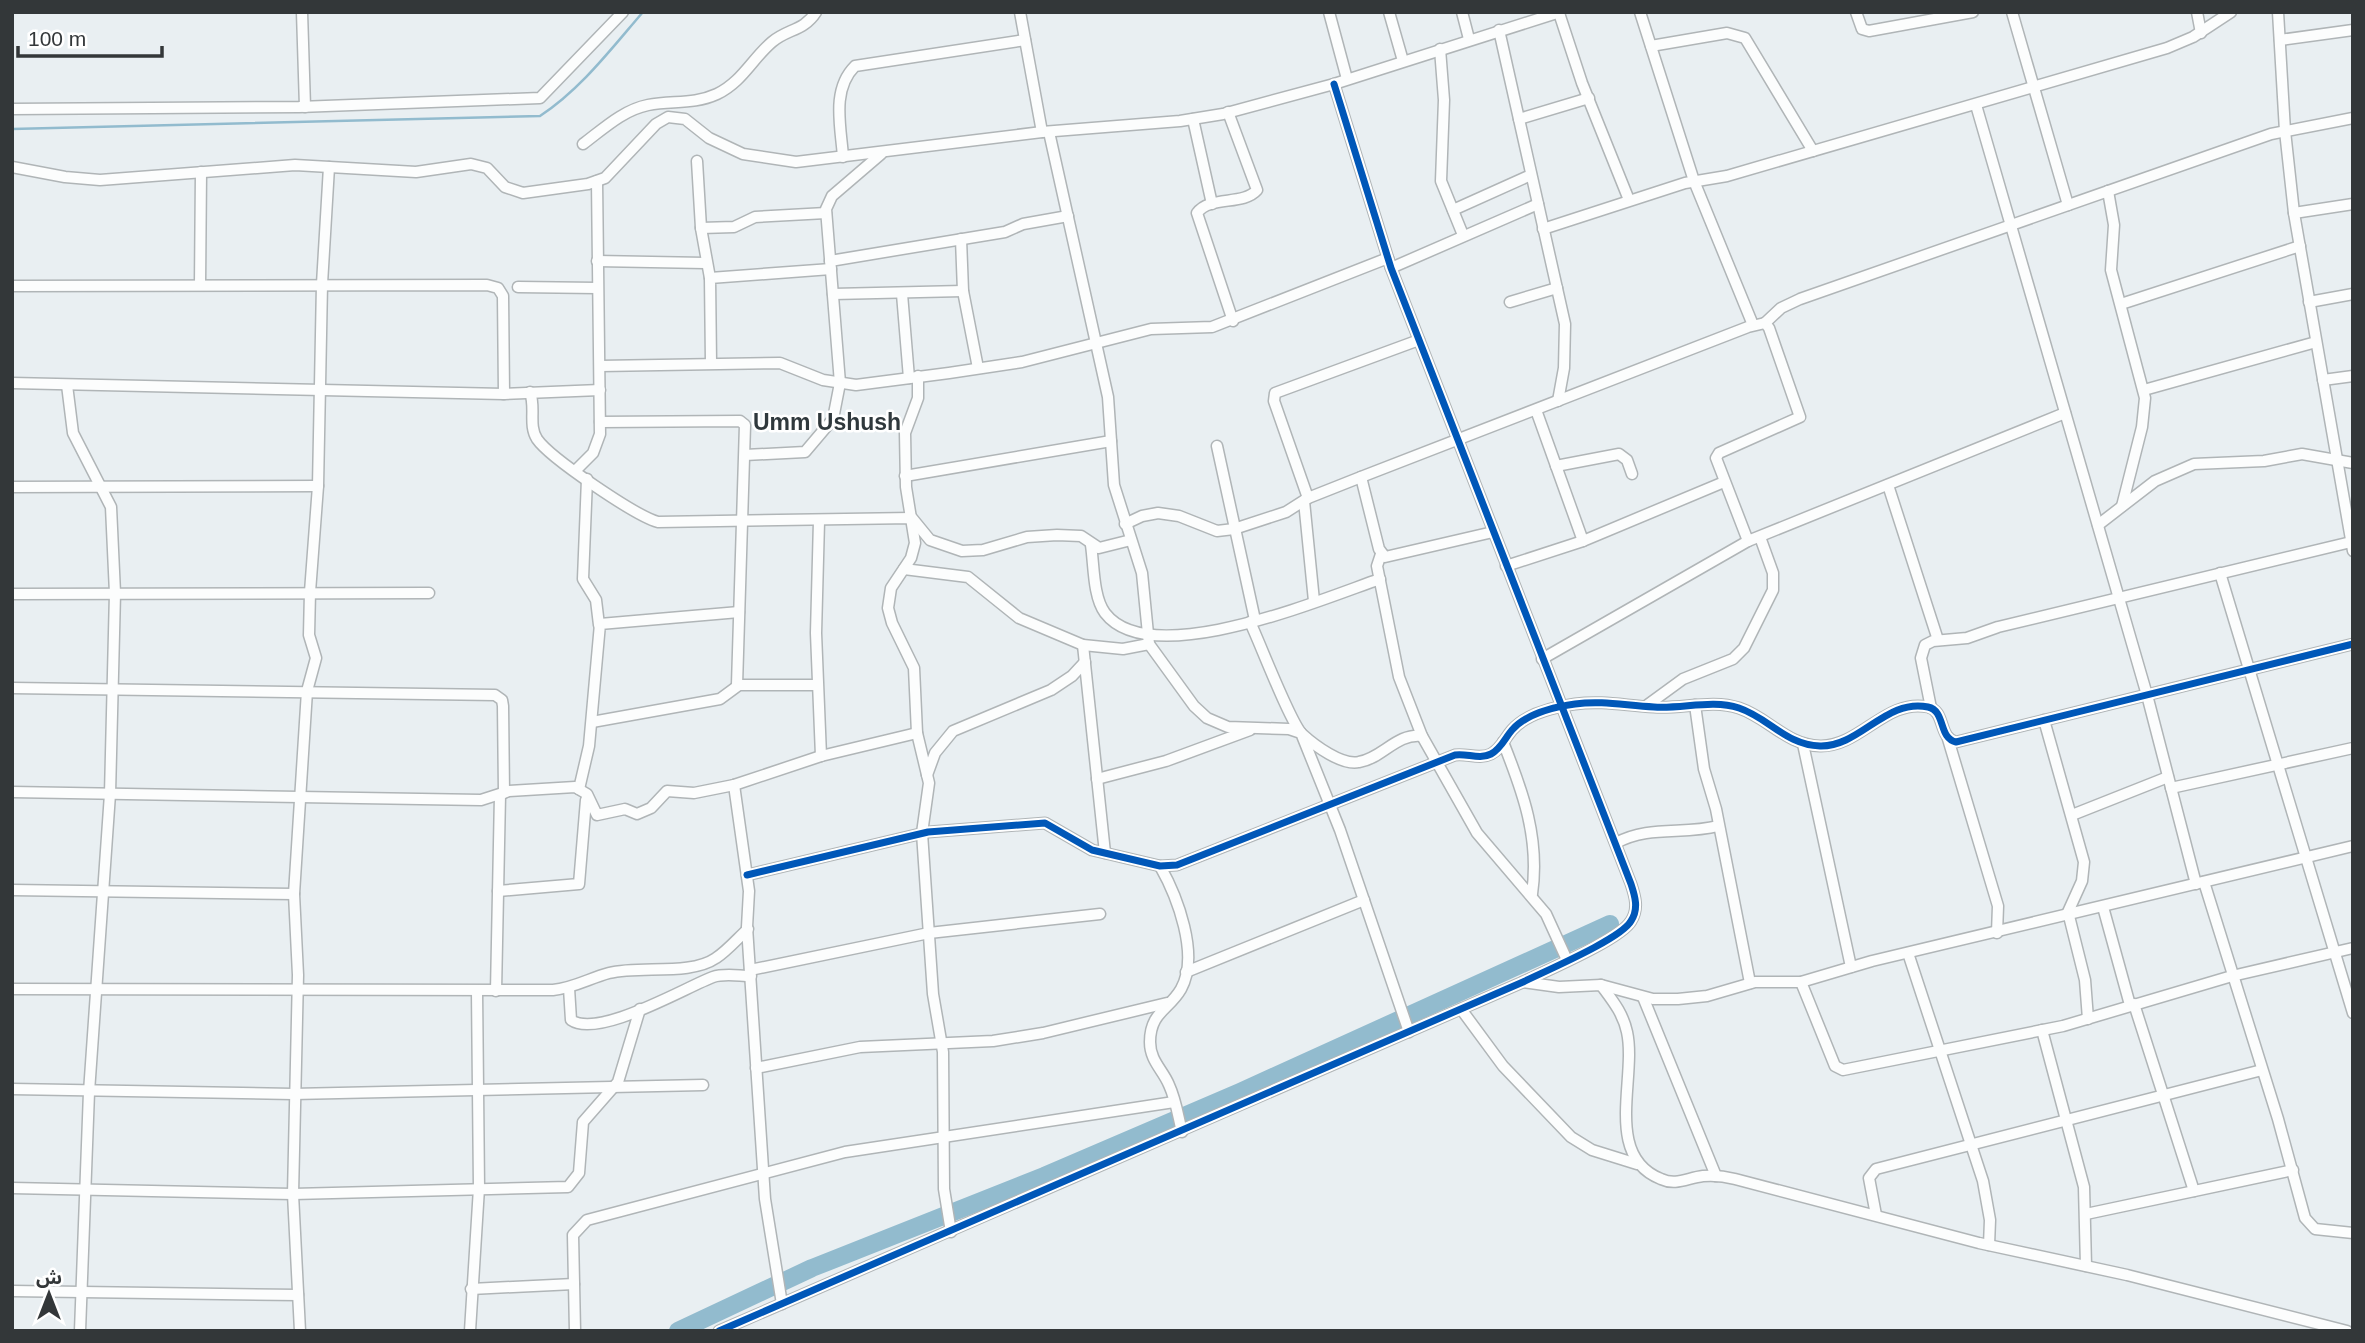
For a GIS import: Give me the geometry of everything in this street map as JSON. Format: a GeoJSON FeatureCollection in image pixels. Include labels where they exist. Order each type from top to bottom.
{"type":"FeatureCollection","features":[{"type":"Feature","properties":{"kind":"street"},"geometry":{"type":"LineString","coordinates":[[302,12],[305,107]]}},
{"type":"Feature","properties":{"kind":"street"},"geometry":{"type":"LineString","coordinates":[[12,109],[305,107],[540,98],[623,12]]}},
{"type":"Feature","properties":{"kind":"street"},"geometry":{"type":"LineString","coordinates":[[583,144],[636,108],[657,104],[678,105],[708,98],[727,88],[744,75],[772,42],[801,28],[816,12]]}},
{"type":"Feature","properties":{"kind":"street"},"geometry":{"type":"LineString","coordinates":[[1020,12],[1108,397],[1114,485],[1144,587],[1148,640]]}},
{"type":"Feature","properties":{"kind":"street"},"geometry":{"type":"LineString","coordinates":[[1329,12],[1347,79]]}},
{"type":"Feature","properties":{"kind":"street"},"geometry":{"type":"LineString","coordinates":[[1389,12],[1403,61]]}},
{"type":"Feature","properties":{"kind":"street"},"geometry":{"type":"LineString","coordinates":[[1462,12],[1469,39]]}},
{"type":"Feature","properties":{"kind":"street"},"geometry":{"type":"LineString","coordinates":[[12,167],[57,176],[100,180],[295,165],[416,172],[477,164],[491,171],[505,187],[518,193],[597,181],[617,168],[660,121],[677,117],[720,144],[755,157],[796,162],[1046,132],[1193,119],[1334,84],[1499,30],[1527,17],[1560,12],[1589,99],[1629,200]]}},
{"type":"Feature","properties":{"kind":"street"},"geometry":{"type":"LineString","coordinates":[[1640,12],[1694,181],[1753,325]]}},
{"type":"Feature","properties":{"kind":"street"},"geometry":{"type":"LineString","coordinates":[[1856,12],[1863,29],[1869,31],[1973,12]]}},
{"type":"Feature","properties":{"kind":"street"},"geometry":{"type":"LineString","coordinates":[[2012,12],[2068,205]]}},
{"type":"Feature","properties":{"kind":"street"},"geometry":{"type":"LineString","coordinates":[[2197,12],[2201,33]]}},
{"type":"Feature","properties":{"kind":"street"},"geometry":{"type":"LineString","coordinates":[[1543,229],[1694,181],[1718,178],[2167,48],[2201,33],[2231,12]]}},
{"type":"Feature","properties":{"kind":"street"},"geometry":{"type":"LineString","coordinates":[[1997,933],[1998,906],[1948,738],[1931,708],[1921,655],[1925,645],[1938,640],[1967,638],[2118,597],[2220,573],[2352,547],[2294,214],[2285,131],[2278,12]]}},
{"type":"Feature","properties":{"kind":"street"},"geometry":{"type":"LineString","coordinates":[[1499,30],[1566,339],[1558,401]]}},
{"type":"Feature","properties":{"kind":"street"},"geometry":{"type":"LineString","coordinates":[[2280,40],[2353,30]]}},
{"type":"Feature","properties":{"kind":"street"},"geometry":{"type":"LineString","coordinates":[[1651,46],[1727,33],[1745,38],[1813,151]]}},
{"type":"Feature","properties":{"kind":"street"},"geometry":{"type":"LineString","coordinates":[[843,157],[841,90],[846,75],[855,66],[871,61],[1025,40]]}},
{"type":"Feature","properties":{"kind":"street"},"geometry":{"type":"LineString","coordinates":[[1440,49],[1444,100],[1440,170],[1463,234]]}},
{"type":"Feature","properties":{"kind":"street"},"geometry":{"type":"LineString","coordinates":[[719,1331],[1523,982],[1614,936],[1631,923],[1636,901],[1616,843],[1542,659],[1390,263],[1334,84]]}},
{"type":"Feature","properties":{"kind":"street"},"geometry":{"type":"LineString","coordinates":[[1519,119],[1589,99]]}},
{"type":"Feature","properties":{"kind":"street"},"geometry":{"type":"LineString","coordinates":[[677,117],[678,105]]}},
{"type":"Feature","properties":{"kind":"street"},"geometry":{"type":"LineString","coordinates":[[1976,105],[2147,695],[2169,783],[2309,1225],[2319,1230],[2353,1233]]}},
{"type":"Feature","properties":{"kind":"street"},"geometry":{"type":"LineString","coordinates":[[1228,112],[1257,190],[1251,195],[1212,204],[1197,212],[1233,321]]}},
{"type":"Feature","properties":{"kind":"street"},"geometry":{"type":"LineString","coordinates":[[1125,524],[1142,516],[1158,513],[1179,516],[1217,531],[1234,530],[1286,512],[1306,500],[1457,439],[1753,325],[1765,323],[1782,308],[1800,299],[2285,131],[2353,118]]}},
{"type":"Feature","properties":{"kind":"street"},"geometry":{"type":"LineString","coordinates":[[1193,119],[1212,204]]}},
{"type":"Feature","properties":{"kind":"street"},"geometry":{"type":"LineString","coordinates":[[745,455],[802,454],[835,414],[840,383],[826,213],[832,196],[882,153]]}},
{"type":"Feature","properties":{"kind":"street"},"geometry":{"type":"LineString","coordinates":[[697,161],[701,228],[705,263],[710,278],[711,363]]}},
{"type":"Feature","properties":{"kind":"street"},"geometry":{"type":"LineString","coordinates":[[300,1331],[293,1194],[297,991],[294,894],[307,691],[316,658],[309,635],[310,592],[318,486],[322,284],[329,167]]}},
{"type":"Feature","properties":{"kind":"street"},"geometry":{"type":"LineString","coordinates":[[200,285],[201,173]]}},
{"type":"Feature","properties":{"kind":"street"},"geometry":{"type":"LineString","coordinates":[[1453,211],[1531,175]]}},
{"type":"Feature","properties":{"kind":"street"},"geometry":{"type":"LineString","coordinates":[[576,470],[593,453],[599,440],[597,181]]}},
{"type":"Feature","properties":{"kind":"street"},"geometry":{"type":"LineString","coordinates":[[2108,191],[2114,225],[2111,270],[2144,390],[2142,427],[2122,506]]}},
{"type":"Feature","properties":{"kind":"street"},"geometry":{"type":"LineString","coordinates":[[600,366],[780,363],[840,383],[856,384],[1022,362],[1151,329],[1201,329],[1233,321],[1538,204]]}},
{"type":"Feature","properties":{"kind":"street"},"geometry":{"type":"LineString","coordinates":[[2294,214],[2353,204]]}},
{"type":"Feature","properties":{"kind":"street"},"geometry":{"type":"LineString","coordinates":[[701,228],[734,227],[755,217],[826,213]]}},
{"type":"Feature","properties":{"kind":"street"},"geometry":{"type":"LineString","coordinates":[[710,278],[831,265],[1068,216]]}},
{"type":"Feature","properties":{"kind":"street"},"geometry":{"type":"LineString","coordinates":[[961,239],[963,292],[978,368]]}},
{"type":"Feature","properties":{"kind":"street"},"geometry":{"type":"LineString","coordinates":[[2120,304],[2300,246]]}},
{"type":"Feature","properties":{"kind":"street"},"geometry":{"type":"LineString","coordinates":[[597,261],[705,263]]}},
{"type":"Feature","properties":{"kind":"street"},"geometry":{"type":"LineString","coordinates":[[12,286],[487,285],[498,288],[503,296],[504,394]]}},
{"type":"Feature","properties":{"kind":"street"},"geometry":{"type":"LineString","coordinates":[[519,287],[597,288]]}},
{"type":"Feature","properties":{"kind":"street"},"geometry":{"type":"LineString","coordinates":[[1510,302],[1557,288]]}},
{"type":"Feature","properties":{"kind":"street"},"geometry":{"type":"LineString","coordinates":[[833,295],[963,292]]}},
{"type":"Feature","properties":{"kind":"street"},"geometry":{"type":"LineString","coordinates":[[902,294],[918,398],[905,433],[905,475],[915,543],[904,569],[891,588],[888,608],[892,623],[914,668],[917,733],[927,775],[929,800],[922,833],[934,1005],[942,1041],[944,1189],[951,1232]]}},
{"type":"Feature","properties":{"kind":"street"},"geometry":{"type":"LineString","coordinates":[[2309,302],[2353,294]]}},
{"type":"Feature","properties":{"kind":"street"},"geometry":{"type":"LineString","coordinates":[[1748,541],[1716,464],[1719,453],[1800,417],[1765,323]]}},
{"type":"Feature","properties":{"kind":"street"},"geometry":{"type":"LineString","coordinates":[[1314,601],[1306,500],[1274,401],[1275,393],[1419,340]]}},
{"type":"Feature","properties":{"kind":"street"},"geometry":{"type":"LineString","coordinates":[[2144,390],[2316,342]]}},
{"type":"Feature","properties":{"kind":"street"},"geometry":{"type":"LineString","coordinates":[[2323,380],[2353,376]]}},
{"type":"Feature","properties":{"kind":"street"},"geometry":{"type":"LineString","coordinates":[[12,383],[504,394],[600,390]]}},
{"type":"Feature","properties":{"kind":"street"},"geometry":{"type":"LineString","coordinates":[[67,385],[73,433],[111,507],[115,593],[110,794],[89,1092],[80,1331]]}},
{"type":"Feature","properties":{"kind":"street"},"geometry":{"type":"LineString","coordinates":[[530,392],[537,439],[587,479],[652,520],[668,523],[912,518]]}},
{"type":"Feature","properties":{"kind":"street"},"geometry":{"type":"LineString","coordinates":[[1536,410],[1583,541]]}},
{"type":"Feature","properties":{"kind":"street"},"geometry":{"type":"LineString","coordinates":[[1542,659],[1748,541],[2065,413]]}},
{"type":"Feature","properties":{"kind":"street"},"geometry":{"type":"LineString","coordinates":[[600,422],[740,421],[746,428],[737,685]]}},
{"type":"Feature","properties":{"kind":"street"},"geometry":{"type":"LineString","coordinates":[[905,475],[1111,442]]}},
{"type":"Feature","properties":{"kind":"street"},"geometry":{"type":"LineString","coordinates":[[1217,446],[1253,621],[1330,804],[1409,1032]]}},
{"type":"Feature","properties":{"kind":"street"},"geometry":{"type":"LineString","coordinates":[[1556,466],[1616,454],[1627,460],[1632,474]]}},
{"type":"Feature","properties":{"kind":"street"},"geometry":{"type":"LineString","coordinates":[[2098,525],[2164,475],[2194,464],[2264,461],[2302,454],[2353,463]]}},
{"type":"Feature","properties":{"kind":"street"},"geometry":{"type":"LineString","coordinates":[[1361,477],[1381,554],[1377,564],[1399,677],[1422,736],[1477,832],[1532,894],[1552,924],[1567,960]]}},
{"type":"Feature","properties":{"kind":"street"},"geometry":{"type":"LineString","coordinates":[[498,891],[579,884],[583,791],[592,722],[599,625],[596,600],[583,579],[587,479]]}},
{"type":"Feature","properties":{"kind":"street"},"geometry":{"type":"LineString","coordinates":[[1506,566],[1583,541],[1724,482]]}},
{"type":"Feature","properties":{"kind":"street"},"geometry":{"type":"LineString","coordinates":[[1888,485],[1938,640]]}},
{"type":"Feature","properties":{"kind":"street"},"geometry":{"type":"LineString","coordinates":[[12,487],[101,489],[318,486]]}},
{"type":"Feature","properties":{"kind":"street"},"geometry":{"type":"LineString","coordinates":[[912,518],[930,540],[962,551],[983,550],[1027,537],[1057,535],[1081,536],[1091,545],[1103,548],[1131,540]]}},
{"type":"Feature","properties":{"kind":"street"},"geometry":{"type":"LineString","coordinates":[[819,521],[817,685],[821,756]]}},
{"type":"Feature","properties":{"kind":"street"},"geometry":{"type":"LineString","coordinates":[[1381,554],[1391,555],[1493,533]]}},
{"type":"Feature","properties":{"kind":"street"},"geometry":{"type":"LineString","coordinates":[[1646,706],[1683,679],[1733,659],[1744,648],[1773,590],[1773,573],[1760,537]]}},
{"type":"Feature","properties":{"kind":"street"},"geometry":{"type":"LineString","coordinates":[[1091,545],[1103,610],[1119,625],[1148,640],[1200,713],[1221,725],[1301,733],[1339,759],[1353,763],[1367,760],[1402,738],[1422,736]]}},
{"type":"Feature","properties":{"kind":"street"},"geometry":{"type":"LineString","coordinates":[[904,569],[968,577],[1019,618],[1083,645],[1123,649],[1148,640],[1253,621],[1380,579]]}},
{"type":"Feature","properties":{"kind":"street"},"geometry":{"type":"LineString","coordinates":[[2220,573],[2353,1013]]}},
{"type":"Feature","properties":{"kind":"street"},"geometry":{"type":"LineString","coordinates":[[12,594],[429,593]]}},
{"type":"Feature","properties":{"kind":"street"},"geometry":{"type":"LineString","coordinates":[[599,625],[603,622],[739,612]]}},
{"type":"Feature","properties":{"kind":"street"},"geometry":{"type":"LineString","coordinates":[[1948,738],[1956,742],[2353,644]]}},
{"type":"Feature","properties":{"kind":"street"},"geometry":{"type":"LineString","coordinates":[[1083,645],[1105,853]]}},
{"type":"Feature","properties":{"kind":"street"},"geometry":{"type":"LineString","coordinates":[[927,775],[935,753],[953,731],[1058,686],[1085,662]]}},
{"type":"Feature","properties":{"kind":"street"},"geometry":{"type":"LineString","coordinates":[[592,722],[720,699],[737,685],[817,685]]}},
{"type":"Feature","properties":{"kind":"street"},"geometry":{"type":"LineString","coordinates":[[12,688],[497,696],[503,706],[496,991]]}},
{"type":"Feature","properties":{"kind":"street"},"geometry":{"type":"LineString","coordinates":[[747,875],[922,833],[1045,823],[1063,831],[1084,846],[1105,853],[1160,866],[1182,863],[1455,755],[1486,756],[1495,752],[1522,721],[1561,706],[1607,701],[1646,706],[1718,704],[1745,710],[1781,735],[1803,744],[1830,746],[1862,732],[1889,713],[1931,708]]}},
{"type":"Feature","properties":{"kind":"street"},"geometry":{"type":"LineString","coordinates":[[1695,705],[1704,769],[1714,800],[1750,983]]}},
{"type":"Feature","properties":{"kind":"street"},"geometry":{"type":"LineString","coordinates":[[2044,720],[2072,815],[2084,868],[2082,881],[2070,902],[2068,916],[2085,979],[2088,1019]]}},
{"type":"Feature","properties":{"kind":"street"},"geometry":{"type":"LineString","coordinates":[[1097,779],[1176,758],[1254,728]]}},
{"type":"Feature","properties":{"kind":"street"},"geometry":{"type":"LineString","coordinates":[[583,791],[597,815],[625,809],[637,814],[651,808],[667,791],[694,793],[734,785],[821,756],[917,733]]}},
{"type":"Feature","properties":{"kind":"street"},"geometry":{"type":"LineString","coordinates":[[1503,742],[1532,828],[1535,856],[1532,894]]}},
{"type":"Feature","properties":{"kind":"street"},"geometry":{"type":"LineString","coordinates":[[1803,744],[1851,967]]}},
{"type":"Feature","properties":{"kind":"street"},"geometry":{"type":"LineString","coordinates":[[2072,815],[2169,783],[2353,748]]}},
{"type":"Feature","properties":{"kind":"street"},"geometry":{"type":"LineString","coordinates":[[734,785],[750,898],[750,973],[767,1220],[782,1304]]}},
{"type":"Feature","properties":{"kind":"street"},"geometry":{"type":"LineString","coordinates":[[12,792],[481,800],[502,794],[583,791]]}},
{"type":"Feature","properties":{"kind":"street"},"geometry":{"type":"LineString","coordinates":[[1616,843],[1657,830],[1718,826]]}},
{"type":"Feature","properties":{"kind":"street"},"geometry":{"type":"LineString","coordinates":[[1523,982],[1559,987],[1601,985],[1658,1000],[1700,998],[1750,983],[1801,982],[1851,967],[2353,846]]}},
{"type":"Feature","properties":{"kind":"street"},"geometry":{"type":"LineString","coordinates":[[1160,866],[1182,919],[1186,972],[1181,990],[1154,1020],[1150,1045],[1152,1058],[1167,1080],[1182,1132]]}},
{"type":"Feature","properties":{"kind":"street"},"geometry":{"type":"LineString","coordinates":[[12,890],[294,894]]}},
{"type":"Feature","properties":{"kind":"street"},"geometry":{"type":"LineString","coordinates":[[1186,972],[1364,900]]}},
{"type":"Feature","properties":{"kind":"street"},"geometry":{"type":"LineString","coordinates":[[2103,907],[2194,1191]]}},
{"type":"Feature","properties":{"kind":"street"},"geometry":{"type":"LineString","coordinates":[[569,988],[568,1013],[575,1023],[605,1022],[714,977],[750,973],[929,933],[1100,914]]}},
{"type":"Feature","properties":{"kind":"street"},"geometry":{"type":"LineString","coordinates":[[12,989],[496,991],[569,988],[618,971],[687,967],[707,962],[716,958],[748,929]]}},
{"type":"Feature","properties":{"kind":"street"},"geometry":{"type":"LineString","coordinates":[[1801,982],[1838,1069],[2042,1030],[2232,976],[2353,948]]}},
{"type":"Feature","properties":{"kind":"street"},"geometry":{"type":"LineString","coordinates":[[1908,953],[1971,1146],[1988,1207],[1989,1245]]}},
{"type":"Feature","properties":{"kind":"street"},"geometry":{"type":"LineString","coordinates":[[1601,985],[1619,1009],[1626,1028],[1629,1146],[1637,1164]]}},
{"type":"Feature","properties":{"kind":"street"},"geometry":{"type":"LineString","coordinates":[[470,1331],[479,1188],[477,991]]}},
{"type":"Feature","properties":{"kind":"street"},"geometry":{"type":"LineString","coordinates":[[1643,997],[1716,1176]]}},
{"type":"Feature","properties":{"kind":"street"},"geometry":{"type":"LineString","coordinates":[[756,1068],[860,1047],[942,1041],[993,1041],[1043,1033],[1167,1003]]}},
{"type":"Feature","properties":{"kind":"street"},"geometry":{"type":"LineString","coordinates":[[12,1188],[293,1194],[568,1187],[579,1173],[583,1122],[615,1087],[640,1009]]}},
{"type":"Feature","properties":{"kind":"street"},"geometry":{"type":"LineString","coordinates":[[1461,1009],[1503,1066],[1571,1137],[1592,1150],[1637,1164],[1656,1177],[1673,1182],[1716,1176],[2347,1331]]}},
{"type":"Feature","properties":{"kind":"street"},"geometry":{"type":"LineString","coordinates":[[2042,1030],[2084,1187],[2086,1266]]}},
{"type":"Feature","properties":{"kind":"street"},"geometry":{"type":"LineString","coordinates":[[1877,1215],[1869,1181],[1873,1170],[2262,1070]]}},
{"type":"Feature","properties":{"kind":"street"},"geometry":{"type":"LineString","coordinates":[[12,1089],[293,1094],[703,1085]]}},
{"type":"Feature","properties":{"kind":"street"},"geometry":{"type":"LineString","coordinates":[[575,1331],[573,1235],[582,1222],[845,1152],[1174,1102]]}},
{"type":"Feature","properties":{"kind":"street"},"geometry":{"type":"LineString","coordinates":[[2086,1213],[2293,1170]]}},
{"type":"Feature","properties":{"kind":"street"},"geometry":{"type":"LineString","coordinates":[[471,1289],[574,1284]]}},
{"type":"Feature","properties":{"kind":"street"},"geometry":{"type":"LineString","coordinates":[[12,1291],[298,1295]]}},
{"type":"Feature","properties":{"kind":"waterway"},"geometry":{"type":"LineString","coordinates":[[12,129],[540,116],[582,81],[643,12]]}},
{"type":"Feature","properties":{"kind":"waterway"},"geometry":{"type":"LineString","coordinates":[[678,1331],[812,1268],[1044,1176],[1240,1092],[1610,924]]}},
{"type":"Feature","properties":{"kind":"cycle path"},"geometry":{"type":"LineString","coordinates":[[719,1331],[1523,982],[1613,937],[1631,921],[1636,902],[1631,884],[1391,268],[1334,84]]}},
{"type":"Feature","properties":{"kind":"cycle path"},"geometry":{"type":"LineString","coordinates":[[747,875],[928,832],[1045,823],[1092,850],[1160,866],[1177,865],[1455,755],[1491,754],[1518,724],[1550,709],[1575,704],[1665,707],[1729,705],[1750,712],[1797,741],[1820,746],[1848,739],[1899,709],[1928,707],[1934,709],[1950,740],[1956,742],[2353,644]]}},
{"type":"Feature","properties":{"kind":"district","name":"Umm Ushush"},"geometry":{"type":"Point","coordinates":[827,422]}}]}
